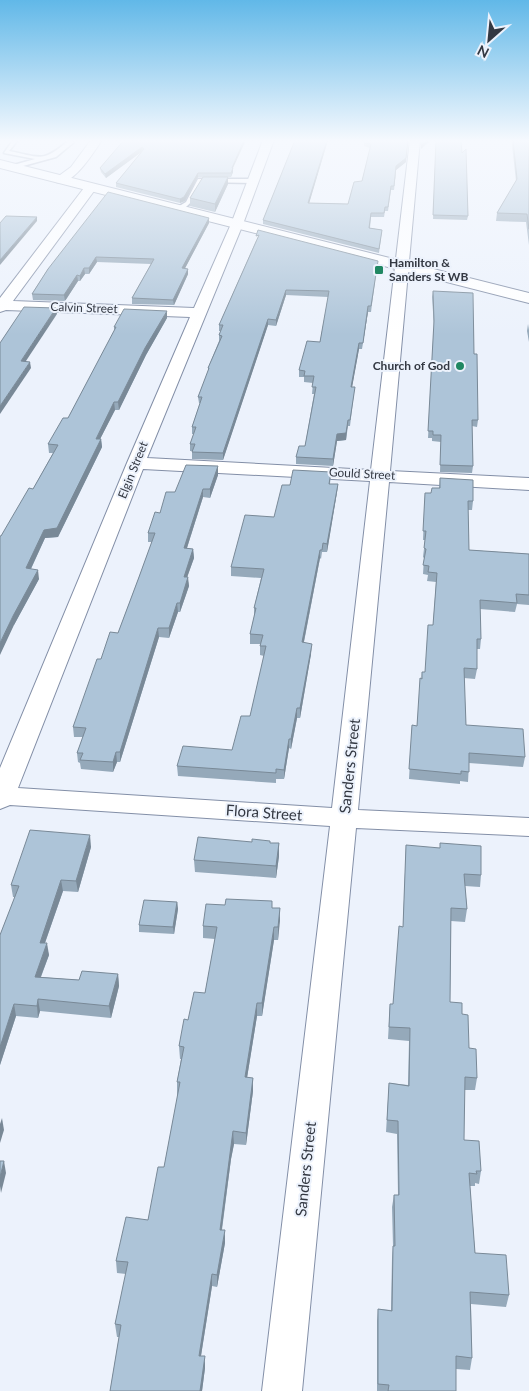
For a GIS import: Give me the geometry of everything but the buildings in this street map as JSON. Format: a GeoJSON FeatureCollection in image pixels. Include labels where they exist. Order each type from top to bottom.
{"type":"FeatureCollection","features":[{"type":"Feature","properties":{"kind":"main road"},"geometry":{"type":"LineString","coordinates":[[162,205],[529,298]]}},
{"type":"Feature","properties":{"kind":"street"},"geometry":{"type":"LineString","coordinates":[[1,306],[77,205]]}},
{"type":"Feature","properties":{"kind":"street","name":"Elgin Street"},"geometry":{"type":"LineString","coordinates":[[1,797],[136,463],[244,205]]}},
{"type":"Feature","properties":{"kind":"street","name":"Sanders Street"},"geometry":{"type":"LineString","coordinates":[[282,1391],[408,205]]}},
{"type":"Feature","properties":{"kind":"street","name":"Calvin Street"},"geometry":{"type":"LineString","coordinates":[[1,306],[198,313]]}},
{"type":"Feature","properties":{"kind":"street","name":"Gould Street"},"geometry":{"type":"LineString","coordinates":[[136,463],[529,484]]}},
{"type":"Feature","properties":{"kind":"street","name":"Flora Street"},"geometry":{"type":"LineString","coordinates":[[1,797],[344,818],[529,827]]}},
{"type":"Feature","properties":{"kind":"lane"},"geometry":{"type":"LineString","coordinates":[[178,209],[185,205]]}},
{"type":"Feature","properties":{"kind":"place","name":"Hamilton & Sanders St WB"},"geometry":{"type":"Point","coordinates":[379,270]}},
{"type":"Feature","properties":{"kind":"place","name":"Church of God"},"geometry":{"type":"Point","coordinates":[460,366]}}]}
